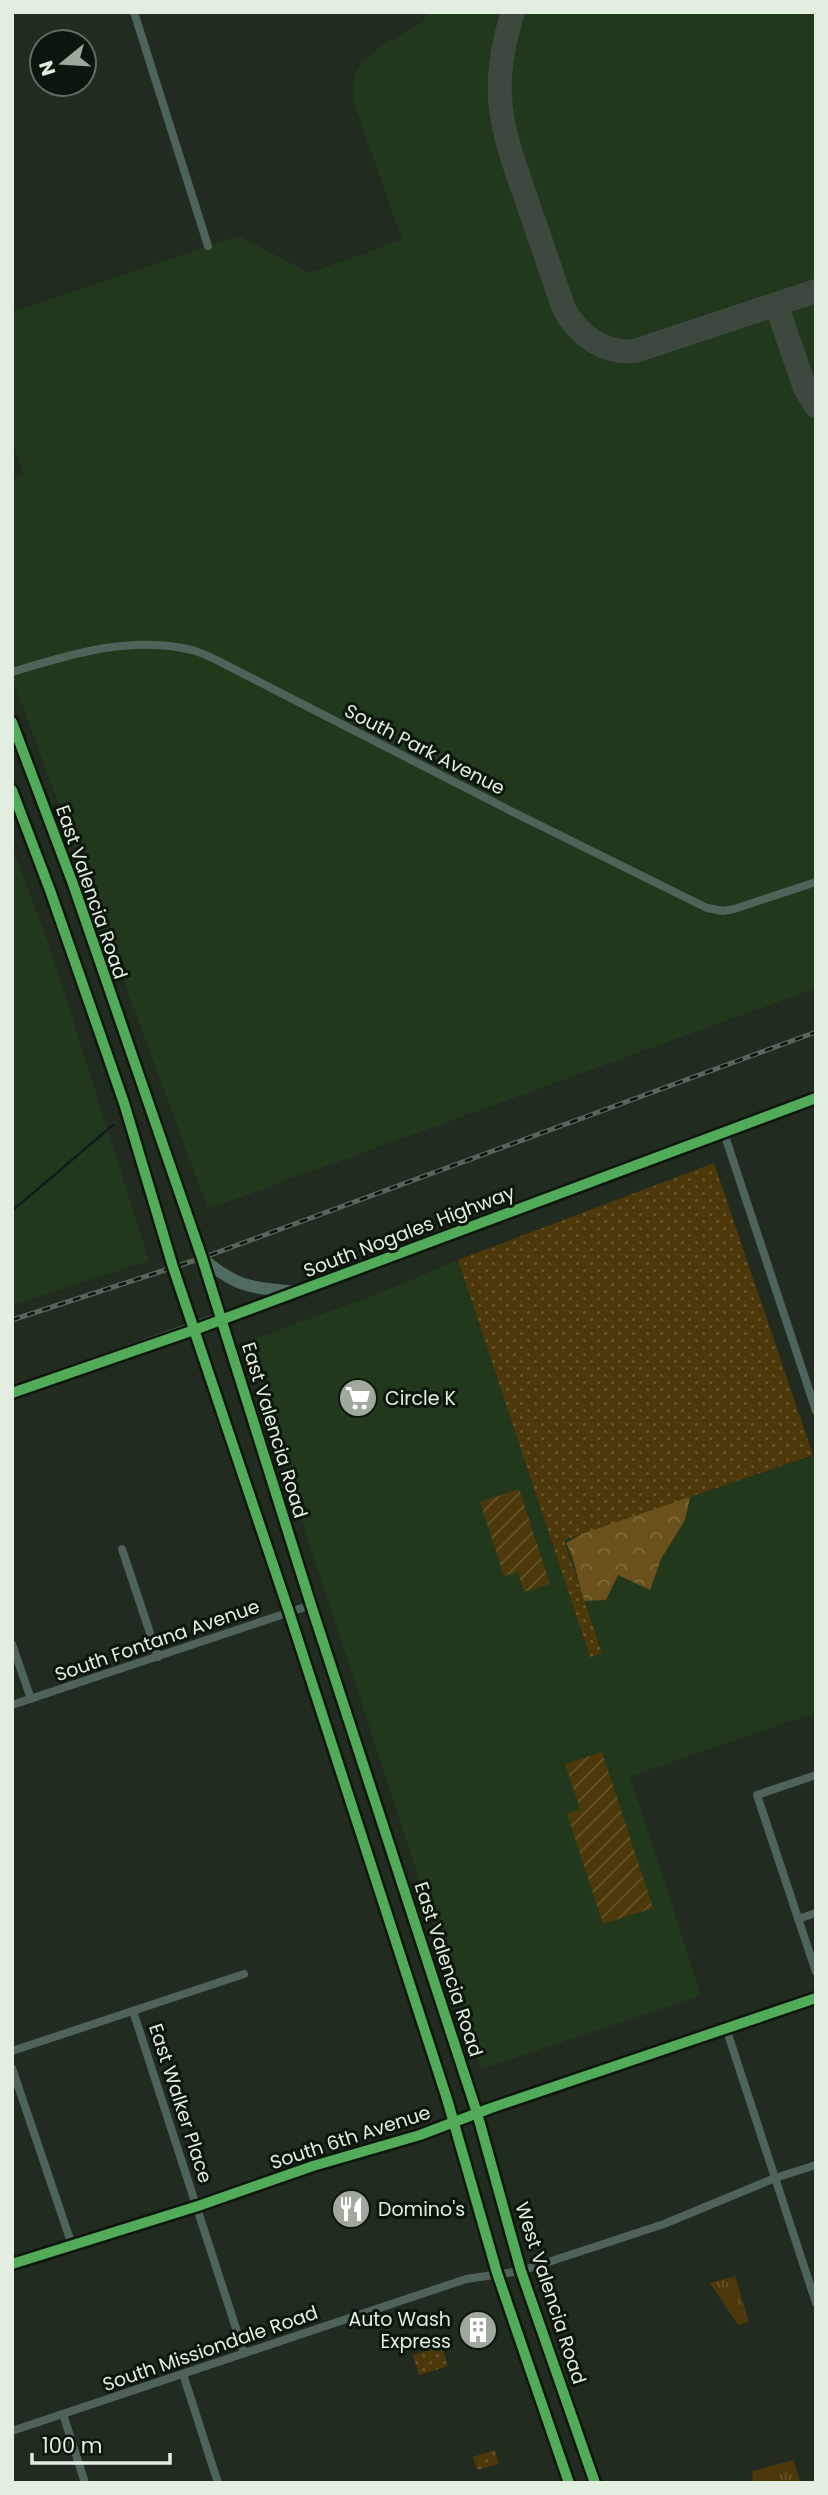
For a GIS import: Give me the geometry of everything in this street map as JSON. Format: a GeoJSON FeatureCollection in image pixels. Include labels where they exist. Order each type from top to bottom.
{"type":"FeatureCollection","features":[{"type":"Feature","properties":{"kind":"main road","name":"East Valencia Road"},"geometry":{"type":"LineString","coordinates":[[12,722],[73,884],[202,1258],[311,1605],[477,2113]]}},
{"type":"Feature","properties":{"kind":"main road","name":"East Valencia Road"},"geometry":{"type":"LineString","coordinates":[[12,790],[51,892],[124,1102],[194,1330],[289,1612],[454,2122]]}},
{"type":"Feature","properties":{"kind":"main road"},"geometry":{"type":"LineString","coordinates":[[51,892],[73,884]]}},
{"type":"Feature","properties":{"kind":"main road"},"geometry":{"type":"LineString","coordinates":[[124,1102],[146,1095]]}},
{"type":"Feature","properties":{"kind":"main road","name":"South Nogales Highway"},"geometry":{"type":"LineString","coordinates":[[12,1393],[194,1330],[816,1098]]}},
{"type":"Feature","properties":{"kind":"main road"},"geometry":{"type":"LineString","coordinates":[[202,1258],[229,1280],[242,1285],[297,1292]]}},
{"type":"Feature","properties":{"kind":"main road"},"geometry":{"type":"LineString","coordinates":[[360,1832],[383,1825]]}},
{"type":"Feature","properties":{"kind":"main road","name":"West Valencia Road"},"geometry":{"type":"LineString","coordinates":[[477,2113],[522,2270],[595,2483]]}},
{"type":"Feature","properties":{"kind":"main road"},"geometry":{"type":"LineString","coordinates":[[454,2122],[498,2273],[569,2483]]}},
{"type":"Feature","properties":{"kind":"street"},"geometry":{"type":"LineString","coordinates":[[134,12],[208,246]]}},
{"type":"Feature","properties":{"kind":"street","name":"South Park Avenue"},"geometry":{"type":"LineString","coordinates":[[12,672],[98,648],[144,645],[194,651],[707,908],[723,911],[734,909],[816,882]]}},
{"type":"Feature","properties":{"kind":"street"},"geometry":{"type":"LineString","coordinates":[[724,1133],[816,1411]]}},
{"type":"Feature","properties":{"kind":"street"},"geometry":{"type":"LineString","coordinates":[[122,1549],[158,1657]]}},
{"type":"Feature","properties":{"kind":"street","name":"South Fontana Avenue"},"geometry":{"type":"LineString","coordinates":[[12,1705],[311,1605]]}},
{"type":"Feature","properties":{"kind":"street"},"geometry":{"type":"LineString","coordinates":[[12,1644],[30,1699]]}},
{"type":"Feature","properties":{"kind":"street"},"geometry":{"type":"LineString","coordinates":[[816,1775],[757,1795],[816,1972]]}},
{"type":"Feature","properties":{"kind":"street"},"geometry":{"type":"LineString","coordinates":[[798,1919],[816,1913]]}},
{"type":"Feature","properties":{"kind":"street"},"geometry":{"type":"LineString","coordinates":[[12,2051],[244,1973]]}},
{"type":"Feature","properties":{"kind":"street","name":"South 6th Avenue"},"geometry":{"type":"LineString","coordinates":[[12,2264],[198,2206],[313,2166],[420,2135],[477,2113],[816,1998]]}},
{"type":"Feature","properties":{"kind":"street","name":"East Walker Place"},"geometry":{"type":"LineString","coordinates":[[133,2011],[244,2353]]}},
{"type":"Feature","properties":{"kind":"street"},"geometry":{"type":"LineString","coordinates":[[726,2028],[816,2303]]}},
{"type":"Feature","properties":{"kind":"street"},"geometry":{"type":"LineString","coordinates":[[12,2068],[72,2245]]}},
{"type":"Feature","properties":{"kind":"street","name":"South Missiondale Road"},"geometry":{"type":"LineString","coordinates":[[12,2431],[466,2279],[522,2270],[664,2224],[775,2178],[816,2165]]}},
{"type":"Feature","properties":{"kind":"street"},"geometry":{"type":"LineString","coordinates":[[183,2374],[218,2483]]}},
{"type":"Feature","properties":{"kind":"street"},"geometry":{"type":"LineString","coordinates":[[63,2414],[85,2483]]}},
{"type":"Feature","properties":{"kind":"shaded area"},"geometry":{"type":"Polygon","coordinates":[[[428,12],[816,12],[816,988],[208,1209],[12,677],[12,479],[24,475],[12,441],[12,312],[239,236],[309,273],[402,240],[352,96],[355,75],[364,60],[383,45],[423,22],[428,12]]]}},
{"type":"Feature","properties":{"kind":"shaded area"},"geometry":{"type":"Polygon","coordinates":[[[12,846],[52,954],[149,1261],[12,1305],[12,846]]]}},
{"type":"Feature","properties":{"kind":"shaded area"},"geometry":{"type":"Polygon","coordinates":[[[458,1260],[590,1657],[602,1652],[564,1540],[813,1455],[816,1464],[816,1713],[630,1776],[701,1995],[481,2069],[294,1496],[250,1347],[254,1339],[375,1295],[458,1260]]]}},
{"type":"Feature","properties":{"kind":"green space"},"geometry":{"type":"Polygon","coordinates":[[[714,1163],[813,1455],[564,1540],[602,1653],[590,1657],[458,1260],[714,1163]]]}},
{"type":"Feature","properties":{"kind":"green space"},"geometry":{"type":"Polygon","coordinates":[[[519,1489],[550,1584],[524,1592],[518,1572],[504,1576],[480,1502],[519,1489]]]}},
{"type":"Feature","properties":{"kind":"green space"},"geometry":{"type":"Polygon","coordinates":[[[691,1493],[685,1520],[661,1559],[650,1590],[618,1575],[606,1600],[584,1601],[566,1543],[589,1530],[691,1493]]]}},
{"type":"Feature","properties":{"kind":"green space"},"geometry":{"type":"Polygon","coordinates":[[[602,1752],[653,1908],[603,1924],[567,1814],[580,1809],[565,1764],[602,1752]]]}},
{"type":"Feature","properties":{"kind":"green space"},"geometry":{"type":"Polygon","coordinates":[[[735,2276],[749,2322],[738,2325],[710,2283],[735,2276]]]}},
{"type":"Feature","properties":{"kind":"green space"},"geometry":{"type":"Polygon","coordinates":[[[442,2346],[448,2366],[419,2375],[413,2355],[442,2346]]]}},
{"type":"Feature","properties":{"kind":"green space"},"geometry":{"type":"Polygon","coordinates":[[[495,2450],[499,2464],[477,2470],[473,2457],[495,2450]]]}},
{"type":"Feature","properties":{"kind":"green space"},"geometry":{"type":"Polygon","coordinates":[[[793,2460],[801,2483],[752,2483],[753,2471],[793,2460]]]}},
{"type":"Feature","properties":{"kind":"waterway"},"geometry":{"type":"LineString","coordinates":[[12,1211],[113,1125]]}},
{"type":"Feature","properties":{"kind":"taxiway"},"geometry":{"type":"LineString","coordinates":[[513,12],[501,64],[501,108],[505,129],[510,151],[564,309],[585,335],[613,350],[635,351],[816,291]]}},
{"type":"Feature","properties":{"kind":"taxiway"},"geometry":{"type":"LineString","coordinates":[[776,304],[805,388],[816,406]]}},
{"type":"Feature","properties":{"kind":"railway"},"geometry":{"type":"LineString","coordinates":[[12,1320],[202,1258],[816,1032]]}},
{"type":"Feature","properties":{"kind":"cycle path"},"geometry":{"type":"LineString","coordinates":[[12,722],[73,884],[202,1258],[311,1605],[477,2113],[521,2271],[595,2483]]}},
{"type":"Feature","properties":{"kind":"cycle path"},"geometry":{"type":"LineString","coordinates":[[12,790],[124,1103],[173,1267],[289,1612],[447,2099],[497,2273],[569,2483]]}},
{"type":"Feature","properties":{"kind":"cycle path"},"geometry":{"type":"LineString","coordinates":[[12,1393],[194,1330],[816,1098]]}},
{"type":"Feature","properties":{"kind":"cycle path"},"geometry":{"type":"LineString","coordinates":[[12,2264],[198,2206],[313,2166],[420,2135],[491,2108],[816,1998]]}},
{"type":"Feature","properties":{"kind":"place","name":"Circle K"},"geometry":{"type":"Point","coordinates":[358,1398]}},
{"type":"Feature","properties":{"kind":"place","name":"Domino's"},"geometry":{"type":"Point","coordinates":[351,2209]}},
{"type":"Feature","properties":{"kind":"place","name":"Auto Wash Express"},"geometry":{"type":"Point","coordinates":[478,2330]}}]}
